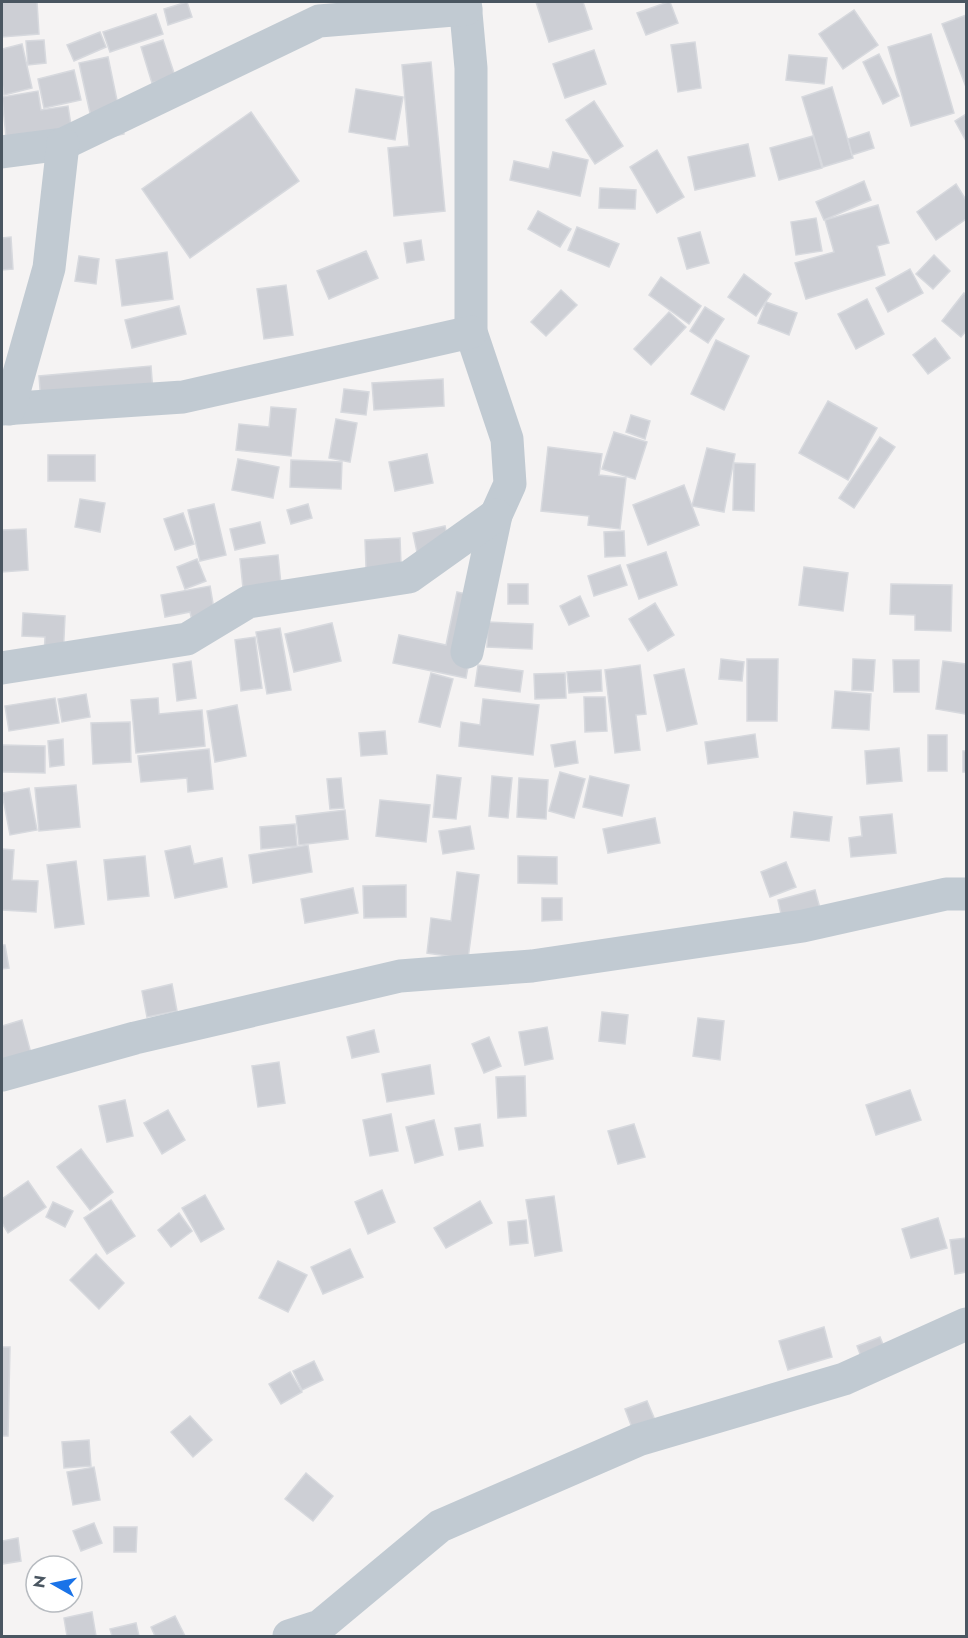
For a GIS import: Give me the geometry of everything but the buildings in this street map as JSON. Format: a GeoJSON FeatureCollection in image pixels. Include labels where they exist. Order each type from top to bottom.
{"type":"FeatureCollection","features":[{"type":"Feature","properties":{"kind":"street"},"geometry":{"type":"LineString","coordinates":[[2,152],[63,144],[319,21],[465,5],[471,68],[471,332],[507,439],[510,484],[496,515],[467,652]]}},
{"type":"Feature","properties":{"kind":"street"},"geometry":{"type":"LineString","coordinates":[[63,144],[49,268],[5,409],[183,397],[471,332]]}},
{"type":"Feature","properties":{"kind":"street"},"geometry":{"type":"LineString","coordinates":[[2,668],[188,639],[248,602],[409,577],[496,515]]}},
{"type":"Feature","properties":{"kind":"street"},"geometry":{"type":"LineString","coordinates":[[2,1075],[135,1038],[400,976],[532,966],[803,926],[946,894],[966,894]]}},
{"type":"Feature","properties":{"kind":"street"},"geometry":{"type":"LineString","coordinates":[[289,1636],[320,1626],[440,1526],[638,1440],[844,1379],[966,1324]]}}]}
